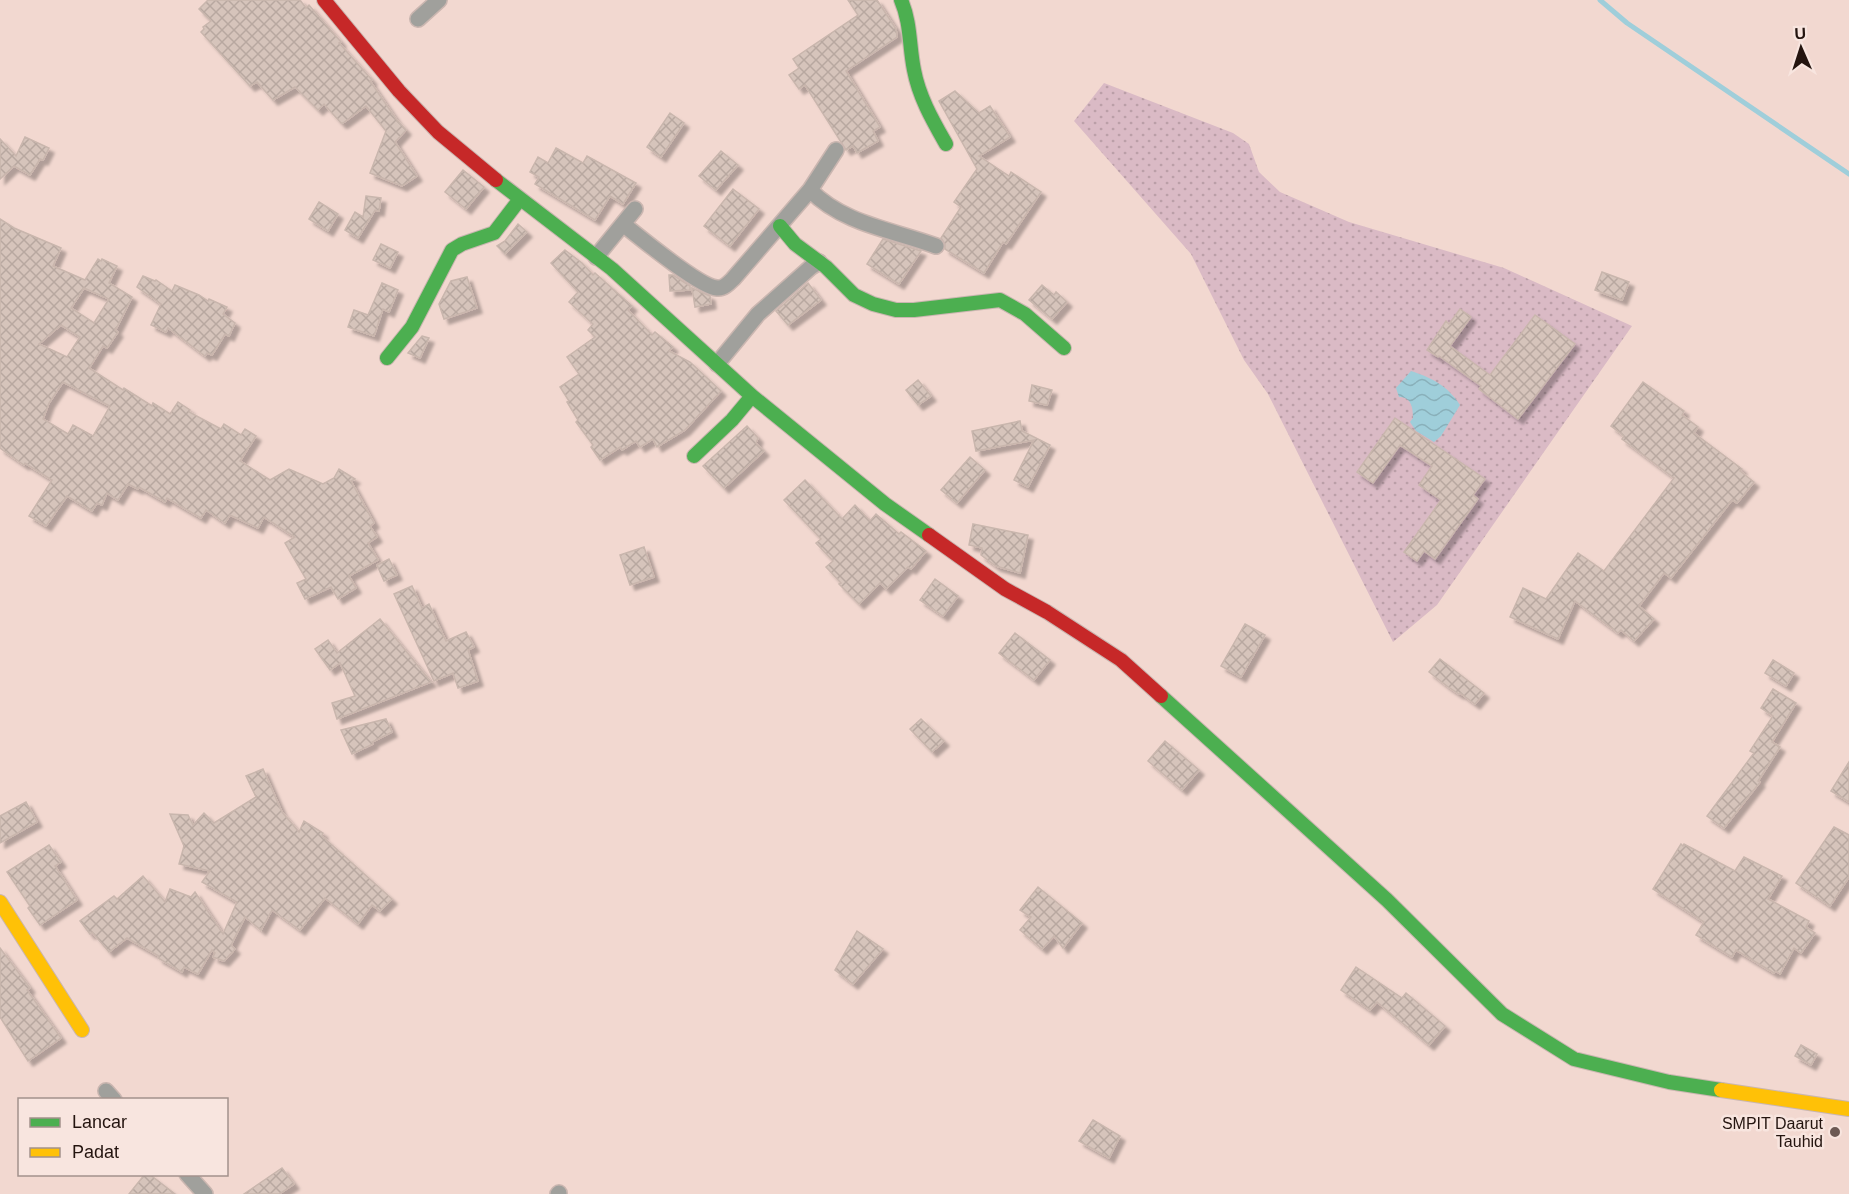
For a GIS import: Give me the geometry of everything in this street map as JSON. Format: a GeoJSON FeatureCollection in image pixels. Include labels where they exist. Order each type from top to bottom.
{"type":"FeatureCollection","features":[{"type":"Feature","properties":{"kind":"street"},"geometry":{"type":"LineString","coordinates":[[324,0],[423,118],[520,199],[612,269],[752,396],[885,504],[1005,589],[1047,612],[1121,660],[1387,900],[1502,1014],[1574,1059],[1669,1082],[1849,1109]]}},
{"type":"Feature","properties":{"kind":"street"},"geometry":{"type":"LineString","coordinates":[[418,19],[439,0]]}},
{"type":"Feature","properties":{"kind":"street"},"geometry":{"type":"LineString","coordinates":[[901,0],[911,27],[912,58],[920,92],[946,144]]}},
{"type":"Feature","properties":{"kind":"street"},"geometry":{"type":"LineString","coordinates":[[623,224],[698,279],[719,289],[733,279],[780,226],[810,190],[836,150]]}},
{"type":"Feature","properties":{"kind":"street"},"geometry":{"type":"LineString","coordinates":[[810,190],[821,201],[844,215],[936,246]]}},
{"type":"Feature","properties":{"kind":"street"},"geometry":{"type":"LineString","coordinates":[[387,358],[412,327],[452,250],[462,244],[494,233],[520,199]]}},
{"type":"Feature","properties":{"kind":"street"},"geometry":{"type":"LineString","coordinates":[[596,257],[634,209]]}},
{"type":"Feature","properties":{"kind":"street"},"geometry":{"type":"LineString","coordinates":[[780,226],[795,244],[854,294],[884,307],[914,310],[1000,300],[1008,303],[1064,348]]}},
{"type":"Feature","properties":{"kind":"street"},"geometry":{"type":"LineString","coordinates":[[717,364],[758,314],[805,271],[819,262]]}},
{"type":"Feature","properties":{"kind":"street"},"geometry":{"type":"LineString","coordinates":[[694,456],[732,420],[752,396]]}},
{"type":"Feature","properties":{"kind":"street"},"geometry":{"type":"LineString","coordinates":[[0,902],[82,1030]]}},
{"type":"Feature","properties":{"kind":"street"},"geometry":{"type":"LineString","coordinates":[[188,1176],[205,1194]]}},
{"type":"Feature","properties":{"kind":"shaded area"},"geometry":{"type":"Polygon","coordinates":[[[1104,83],[1233,133],[1249,144],[1259,172],[1280,192],[1349,222],[1504,268],[1632,326],[1437,605],[1393,642],[1268,394],[1244,360],[1191,254],[1074,121],[1104,83]]]}},
{"type":"Feature","properties":{"kind":"water"},"geometry":{"type":"Polygon","coordinates":[[[1411,371],[1439,384],[1460,405],[1441,436],[1434,442],[1416,431],[1410,422],[1413,418],[1410,403],[1403,397],[1399,397],[1396,388],[1411,371]]]}},
{"type":"Feature","properties":{"kind":"building"},"geometry":{"type":"Polygon","coordinates":[[[208,0],[300,0],[306,8],[309,5],[372,80],[370,81],[406,130],[395,142],[417,176],[402,186],[370,173],[386,131],[366,106],[341,123],[324,104],[318,110],[295,87],[273,100],[257,82],[250,86],[201,32],[203,27],[211,21],[199,9],[208,0]]]}},
{"type":"Feature","properties":{"kind":"building"},"geometry":{"type":"Polygon","coordinates":[[[848,0],[877,0],[896,29],[897,37],[846,71],[880,127],[873,131],[878,141],[857,153],[853,146],[846,150],[805,85],[799,89],[789,75],[799,68],[793,59],[858,15],[848,0]]]}},
{"type":"Feature","properties":{"kind":"building"},"geometry":{"type":"Polygon","coordinates":[[[955,91],[979,113],[990,106],[1010,137],[979,156],[1009,176],[1011,172],[1041,192],[1006,244],[1003,242],[984,273],[945,249],[941,238],[961,207],[954,202],[977,169],[939,101],[955,91]]]}},
{"type":"Feature","properties":{"kind":"building"},"geometry":{"type":"Polygon","coordinates":[[[670,113],[684,123],[661,157],[647,147],[670,113]]]}},
{"type":"Feature","properties":{"kind":"building"},"geometry":{"type":"Polygon","coordinates":[[[25,137],[49,148],[43,160],[40,159],[30,175],[14,166],[0,179],[0,139],[16,156],[25,137]]]}},
{"type":"Feature","properties":{"kind":"building"},"geometry":{"type":"Polygon","coordinates":[[[556,148],[583,163],[587,156],[636,183],[623,204],[610,196],[595,220],[535,184],[539,177],[530,172],[538,157],[548,163],[556,148]]]}},
{"type":"Feature","properties":{"kind":"building"},"geometry":{"type":"Polygon","coordinates":[[[721,151],[738,165],[716,190],[699,176],[721,151]]]}},
{"type":"Feature","properties":{"kind":"building"},"geometry":{"type":"Polygon","coordinates":[[[463,170],[484,187],[466,209],[445,192],[463,170]]]}},
{"type":"Feature","properties":{"kind":"building"},"geometry":{"type":"Polygon","coordinates":[[[733,189],[759,209],[730,246],[704,226],[733,189]]]}},
{"type":"Feature","properties":{"kind":"building"},"geometry":{"type":"Polygon","coordinates":[[[366,196],[381,198],[379,211],[375,210],[358,238],[345,230],[355,212],[363,217],[366,196]]]}},
{"type":"Feature","properties":{"kind":"building"},"geometry":{"type":"Polygon","coordinates":[[[319,202],[338,214],[328,231],[309,219],[319,202]]]}},
{"type":"Feature","properties":{"kind":"building"},"geometry":{"type":"Polygon","coordinates":[[[0,219],[14,228],[61,248],[53,266],[85,280],[98,259],[117,266],[109,283],[132,297],[115,330],[118,332],[107,348],[103,346],[89,368],[123,390],[124,388],[152,406],[153,403],[170,414],[178,402],[190,410],[189,412],[221,429],[224,424],[241,435],[245,429],[256,436],[240,461],[270,480],[289,469],[323,484],[334,478],[339,469],[355,479],[351,481],[374,523],[370,526],[377,537],[368,543],[378,560],[349,576],[356,588],[338,599],[331,587],[305,599],[297,583],[306,579],[285,543],[295,537],[264,517],[258,528],[230,515],[225,523],[206,510],[201,518],[167,498],[165,502],[139,487],[138,489],[128,484],[118,500],[107,493],[102,505],[97,503],[92,511],[67,496],[46,526],[29,516],[52,480],[25,463],[24,465],[0,448],[0,219]],[[84,288],[71,308],[94,323],[109,299],[84,288]],[[61,325],[39,344],[67,357],[80,337],[61,325]],[[63,382],[49,403],[43,419],[68,434],[73,425],[93,436],[110,406],[63,382]]]}},
{"type":"Feature","properties":{"kind":"building"},"geometry":{"type":"Polygon","coordinates":[[[518,224],[527,232],[505,254],[497,246],[505,241],[518,224]]]}},
{"type":"Feature","properties":{"kind":"building"},"geometry":{"type":"Polygon","coordinates":[[[883,239],[921,251],[899,284],[867,264],[883,239]]]}},
{"type":"Feature","properties":{"kind":"building"},"geometry":{"type":"Polygon","coordinates":[[[381,244],[398,252],[390,268],[373,260],[381,244]]]}},
{"type":"Feature","properties":{"kind":"building"},"geometry":{"type":"Polygon","coordinates":[[[565,250],[632,306],[628,310],[652,335],[655,332],[673,347],[669,351],[690,362],[721,391],[685,430],[657,447],[653,439],[640,447],[636,441],[622,450],[620,447],[600,460],[591,447],[593,445],[576,422],[578,420],[560,387],[579,374],[567,357],[595,337],[588,330],[593,324],[569,302],[578,292],[551,263],[565,250]]]}},
{"type":"Feature","properties":{"kind":"building"},"geometry":{"type":"Polygon","coordinates":[[[1602,272],[1629,282],[1622,300],[1595,290],[1602,272]]]}},
{"type":"Feature","properties":{"kind":"building"},"geometry":{"type":"Polygon","coordinates":[[[669,275],[673,275],[690,286],[690,290],[670,291],[669,275]]]}},
{"type":"Feature","properties":{"kind":"building"},"geometry":{"type":"Polygon","coordinates":[[[143,276],[156,280],[172,291],[175,285],[208,301],[209,299],[227,307],[223,314],[235,323],[229,336],[225,334],[212,355],[207,353],[205,356],[168,328],[166,332],[151,325],[161,304],[137,287],[143,276]]]}},
{"type":"Feature","properties":{"kind":"building"},"geometry":{"type":"Polygon","coordinates":[[[467,277],[477,308],[444,319],[439,304],[451,281],[467,277]]]}},
{"type":"Feature","properties":{"kind":"building"},"geometry":{"type":"Polygon","coordinates":[[[382,283],[398,290],[389,312],[383,309],[374,336],[348,327],[354,310],[368,315],[382,283]]]}},
{"type":"Feature","properties":{"kind":"building"},"geometry":{"type":"Polygon","coordinates":[[[808,283],[821,300],[788,325],[776,311],[808,283]]]}},
{"type":"Feature","properties":{"kind":"building"},"geometry":{"type":"Polygon","coordinates":[[[1042,285],[1054,295],[1056,292],[1067,302],[1052,319],[1029,300],[1042,285]]]}},
{"type":"Feature","properties":{"kind":"building"},"geometry":{"type":"Polygon","coordinates":[[[692,288],[710,296],[711,304],[695,307],[692,288]]]}},
{"type":"Feature","properties":{"kind":"building"},"geometry":{"type":"Polygon","coordinates":[[[1460,309],[1471,317],[1450,346],[1490,375],[1535,315],[1575,344],[1518,419],[1479,389],[1481,386],[1427,350],[1446,321],[1449,324],[1460,309]]]}},
{"type":"Feature","properties":{"kind":"building"},"geometry":{"type":"Polygon","coordinates":[[[422,336],[429,338],[420,358],[408,353],[422,336]]]}},
{"type":"Feature","properties":{"kind":"building"},"geometry":{"type":"Polygon","coordinates":[[[918,380],[931,396],[918,405],[906,390],[918,380]]]}},
{"type":"Feature","properties":{"kind":"building"},"geometry":{"type":"Polygon","coordinates":[[[1643,382],[1684,411],[1682,415],[1698,427],[1694,433],[1742,469],[1740,471],[1754,482],[1737,503],[1732,500],[1671,578],[1664,573],[1639,606],[1654,619],[1634,641],[1621,630],[1618,633],[1575,601],[1558,639],[1510,617],[1523,588],[1546,599],[1578,553],[1604,571],[1674,478],[1622,439],[1624,436],[1611,426],[1643,382]]]}},
{"type":"Feature","properties":{"kind":"building"},"geometry":{"type":"Polygon","coordinates":[[[1032,385],[1052,390],[1047,405],[1029,401],[1032,385]]]}},
{"type":"Feature","properties":{"kind":"building"},"geometry":{"type":"Polygon","coordinates":[[[1395,418],[1485,479],[1473,495],[1478,499],[1435,559],[1424,551],[1417,561],[1404,552],[1441,500],[1419,485],[1432,466],[1400,445],[1373,483],[1357,472],[1395,418]]]}},
{"type":"Feature","properties":{"kind":"building"},"geometry":{"type":"Polygon","coordinates":[[[1020,421],[1022,431],[1050,445],[1028,487],[1014,480],[1034,440],[976,451],[972,431],[1020,421]]]}},
{"type":"Feature","properties":{"kind":"building"},"geometry":{"type":"Polygon","coordinates":[[[747,426],[758,438],[756,443],[764,451],[724,488],[703,466],[747,426]]]}},
{"type":"Feature","properties":{"kind":"building"},"geometry":{"type":"Polygon","coordinates":[[[970,457],[985,470],[957,503],[941,490],[970,457]]]}},
{"type":"Feature","properties":{"kind":"building"},"geometry":{"type":"Polygon","coordinates":[[[805,480],[842,519],[855,505],[870,521],[876,514],[899,534],[901,532],[926,551],[911,569],[908,567],[886,589],[880,583],[859,604],[826,567],[833,561],[816,543],[821,539],[784,500],[805,480]]]}},
{"type":"Feature","properties":{"kind":"building"},"geometry":{"type":"Polygon","coordinates":[[[973,524],[1028,535],[1020,573],[996,566],[981,555],[982,548],[969,545],[973,524]]]}},
{"type":"Feature","properties":{"kind":"building"},"geometry":{"type":"Polygon","coordinates":[[[644,547],[654,577],[630,585],[620,555],[644,547]]]}},
{"type":"Feature","properties":{"kind":"building"},"geometry":{"type":"Polygon","coordinates":[[[389,559],[397,575],[384,581],[377,565],[389,559]]]}},
{"type":"Feature","properties":{"kind":"building"},"geometry":{"type":"Polygon","coordinates":[[[935,579],[958,596],[943,616],[920,600],[935,579]]]}},
{"type":"Feature","properties":{"kind":"building"},"geometry":{"type":"Polygon","coordinates":[[[412,586],[422,608],[429,604],[446,641],[466,632],[474,647],[468,650],[478,681],[458,688],[453,673],[434,681],[394,594],[412,586]]]}},
{"type":"Feature","properties":{"kind":"building"},"geometry":{"type":"Polygon","coordinates":[[[380,619],[431,682],[337,719],[332,703],[355,696],[340,663],[330,670],[315,649],[328,640],[337,653],[380,619]]]}},
{"type":"Feature","properties":{"kind":"building"},"geometry":{"type":"Polygon","coordinates":[[[1245,624],[1265,635],[1241,677],[1221,666],[1245,624]]]}},
{"type":"Feature","properties":{"kind":"building"},"geometry":{"type":"Polygon","coordinates":[[[1015,633],[1050,660],[1034,680],[999,653],[1015,633]]]}},
{"type":"Feature","properties":{"kind":"building"},"geometry":{"type":"Polygon","coordinates":[[[1440,659],[1484,693],[1475,704],[1429,672],[1440,659]]]}},
{"type":"Feature","properties":{"kind":"building"},"geometry":{"type":"Polygon","coordinates":[[[1773,660],[1794,673],[1786,686],[1765,673],[1773,660]]]}},
{"type":"Feature","properties":{"kind":"building"},"geometry":{"type":"Polygon","coordinates":[[[1773,689],[1796,703],[1772,742],[1780,747],[1758,781],[1760,782],[1724,828],[1707,816],[1754,753],[1750,751],[1773,716],[1761,708],[1773,689]]]}},
{"type":"Feature","properties":{"kind":"building"},"geometry":{"type":"Polygon","coordinates":[[[386,719],[392,732],[352,754],[341,730],[386,719]]]}},
{"type":"Feature","properties":{"kind":"building"},"geometry":{"type":"Polygon","coordinates":[[[921,719],[944,741],[932,752],[910,729],[921,719]]]}},
{"type":"Feature","properties":{"kind":"building"},"geometry":{"type":"Polygon","coordinates":[[[1165,741],[1199,770],[1182,790],[1148,761],[1165,741]]]}},
{"type":"Feature","properties":{"kind":"building"},"geometry":{"type":"Polygon","coordinates":[[[1849,762],[1849,802],[1831,791],[1849,762]]]}},
{"type":"Feature","properties":{"kind":"building"},"geometry":{"type":"Polygon","coordinates":[[[263,769],[282,812],[299,832],[304,821],[323,833],[322,836],[392,899],[380,911],[372,905],[358,924],[325,898],[300,930],[272,910],[261,930],[245,917],[231,945],[235,949],[224,961],[213,957],[215,953],[212,950],[198,974],[184,967],[182,972],[127,938],[109,952],[80,921],[114,896],[117,899],[143,876],[165,902],[170,889],[191,897],[195,892],[223,934],[237,902],[202,882],[210,871],[179,864],[184,846],[170,814],[188,815],[193,825],[204,813],[214,823],[256,797],[246,776],[263,769]]]}},
{"type":"Feature","properties":{"kind":"building"},"geometry":{"type":"Polygon","coordinates":[[[26,802],[37,822],[0,843],[0,816],[26,802]]]}},
{"type":"Feature","properties":{"kind":"building"},"geometry":{"type":"Polygon","coordinates":[[[1834,827],[1849,835],[1849,877],[1830,906],[1796,883],[1834,827]]]}},
{"type":"Feature","properties":{"kind":"building"},"geometry":{"type":"Polygon","coordinates":[[[1681,844],[1735,871],[1744,857],[1782,876],[1768,899],[1809,921],[1806,927],[1815,933],[1801,953],[1794,948],[1780,974],[1776,971],[1774,973],[1736,950],[1732,957],[1696,935],[1704,922],[1653,889],[1681,844]]]}},
{"type":"Feature","properties":{"kind":"building"},"geometry":{"type":"Polygon","coordinates":[[[49,845],[61,862],[55,866],[77,900],[40,925],[7,872],[49,845]]]}},
{"type":"Feature","properties":{"kind":"building"},"geometry":{"type":"Polygon","coordinates":[[[1038,887],[1082,923],[1063,948],[1054,936],[1042,949],[1020,930],[1031,917],[1020,910],[1038,887]]]}},
{"type":"Feature","properties":{"kind":"building"},"geometry":{"type":"Polygon","coordinates":[[[857,931],[883,949],[853,984],[835,970],[857,931]]]}},
{"type":"Feature","properties":{"kind":"building"},"geometry":{"type":"Polygon","coordinates":[[[0,948],[30,988],[27,990],[61,1038],[28,1061],[0,1017],[0,948]]]}},
{"type":"Feature","properties":{"kind":"building"},"geometry":{"type":"Polygon","coordinates":[[[1356,967],[1402,998],[1406,993],[1445,1026],[1429,1045],[1377,1002],[1370,1010],[1341,990],[1356,967]]]}},
{"type":"Feature","properties":{"kind":"building"},"geometry":{"type":"Polygon","coordinates":[[[1801,1045],[1817,1054],[1811,1065],[1795,1056],[1801,1045]]]}},
{"type":"Feature","properties":{"kind":"building"},"geometry":{"type":"Polygon","coordinates":[[[1093,1120],[1120,1136],[1109,1158],[1079,1141],[1093,1120]]]}},
{"type":"Feature","properties":{"kind":"building"},"geometry":{"type":"Polygon","coordinates":[[[282,1168],[294,1184],[279,1194],[244,1194],[282,1168]]]}},
{"type":"Feature","properties":{"kind":"building"},"geometry":{"type":"Polygon","coordinates":[[[143,1176],[152,1176],[175,1194],[129,1194],[143,1176]]]}},
{"type":"Feature","properties":{"kind":"waterway"},"geometry":{"type":"LineString","coordinates":[[1600,0],[1627,23],[1849,174]]}},
{"type":"Feature","properties":{"kind":"traffic: fast"},"geometry":{"type":"LineString","coordinates":[[901,0],[907,17],[912,61],[919,90],[946,144]]}},
{"type":"Feature","properties":{"kind":"traffic: fast"},"geometry":{"type":"LineString","coordinates":[[496,180],[612,269],[752,396],[885,504],[929,535]]}},
{"type":"Feature","properties":{"kind":"traffic: fast"},"geometry":{"type":"LineString","coordinates":[[387,358],[412,327],[452,250],[462,244],[494,233],[520,199]]}},
{"type":"Feature","properties":{"kind":"traffic: fast"},"geometry":{"type":"LineString","coordinates":[[780,226],[795,244],[826,267],[854,295],[873,304],[896,310],[914,310],[1000,300],[1025,314],[1064,348]]}},
{"type":"Feature","properties":{"kind":"traffic: fast"},"geometry":{"type":"LineString","coordinates":[[694,456],[732,420],[752,396]]}},
{"type":"Feature","properties":{"kind":"traffic: fast"},"geometry":{"type":"LineString","coordinates":[[1161,696],[1387,900],[1502,1014],[1574,1059],[1669,1082],[1721,1090]]}},
{"type":"Feature","properties":{"kind":"traffic: slow"},"geometry":{"type":"LineString","coordinates":[[0,902],[82,1030]]}},
{"type":"Feature","properties":{"kind":"traffic: slow"},"geometry":{"type":"LineString","coordinates":[[1721,1090],[1849,1109]]}},
{"type":"Feature","properties":{"kind":"traffic: jam"},"geometry":{"type":"LineString","coordinates":[[324,0],[399,91],[438,132],[496,180]]}},
{"type":"Feature","properties":{"kind":"traffic: jam"},"geometry":{"type":"LineString","coordinates":[[929,535],[1005,589],[1047,612],[1121,660],[1161,696]]}},
{"type":"Feature","properties":{"kind":"place","name":"SMPIT Daarut Tauhid"},"geometry":{"type":"Point","coordinates":[1835,1132]}}]}
